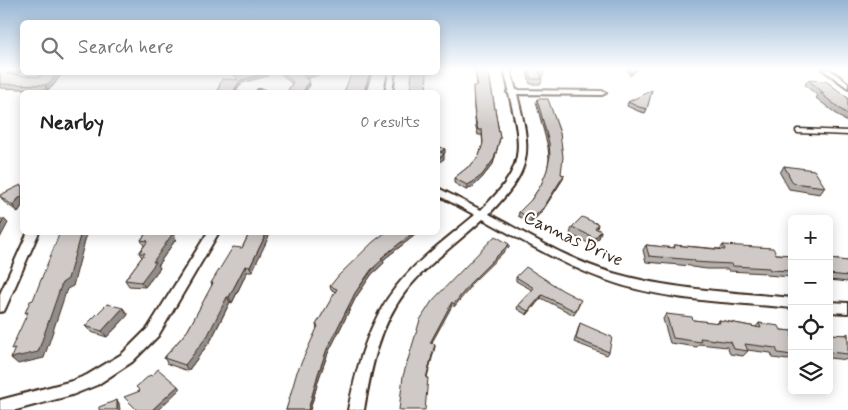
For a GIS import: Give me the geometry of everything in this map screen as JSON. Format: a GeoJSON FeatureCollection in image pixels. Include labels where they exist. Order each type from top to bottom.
{"type":"FeatureCollection","features":[{"type":"Feature","properties":{"kind":"street"},"geometry":{"type":"LineString","coordinates":[[356,410],[366,362],[375,334],[386,311],[400,290],[416,272],[481,214],[511,184],[522,161],[522,140],[511,88]]}},
{"type":"Feature","properties":{"kind":"street"},"geometry":{"type":"LineString","coordinates":[[512,92],[602,94]]}},
{"type":"Feature","properties":{"kind":"street","name":"Cannas Drive"},"geometry":{"type":"LineString","coordinates":[[440,192],[564,258],[610,277],[668,291],[788,303]]}},
{"type":"Feature","properties":{"kind":"street"},"geometry":{"type":"LineString","coordinates":[[0,307],[33,235]]}},
{"type":"Feature","properties":{"kind":"street"},"geometry":{"type":"LineString","coordinates":[[0,407],[72,388],[98,377],[127,358],[153,332],[212,235]]}},
{"type":"Feature","properties":{"kind":"street"},"geometry":{"type":"LineString","coordinates":[[833,307],[848,308]]}},
{"type":"Feature","properties":{"kind":"lane"},"geometry":{"type":"LineString","coordinates":[[798,130],[848,133]]}},
{"type":"Feature","properties":{"kind":"building"},"geometry":{"type":"Polygon","coordinates":[[[218,88],[236,88],[235,90],[218,90],[218,88]]]}},
{"type":"Feature","properties":{"kind":"building"},"geometry":{"type":"Polygon","coordinates":[[[289,88],[305,88],[304,90],[288,90],[289,88]]]}},
{"type":"Feature","properties":{"kind":"building"},"geometry":{"type":"Polygon","coordinates":[[[346,88],[365,88],[365,90],[345,90],[346,88]]]}},
{"type":"Feature","properties":{"kind":"building"},"geometry":{"type":"Polygon","coordinates":[[[410,88],[426,88],[426,90],[410,90],[410,88]]]}},
{"type":"Feature","properties":{"kind":"building"},"geometry":{"type":"Polygon","coordinates":[[[473,88],[491,88],[500,138],[494,159],[482,175],[467,185],[454,178],[479,156],[483,143],[482,130],[478,130],[473,88]]]}},
{"type":"Feature","properties":{"kind":"building"},"geometry":{"type":"Polygon","coordinates":[[[818,88],[835,88],[848,98],[848,115],[820,93],[824,93],[818,88]]]}},
{"type":"Feature","properties":{"kind":"building"},"geometry":{"type":"Polygon","coordinates":[[[652,90],[647,109],[628,102],[652,90]]]}},
{"type":"Feature","properties":{"kind":"building"},"geometry":{"type":"Polygon","coordinates":[[[537,99],[548,99],[560,133],[563,157],[561,174],[564,175],[544,207],[532,219],[519,212],[531,200],[541,185],[550,156],[549,143],[537,99]]]}},
{"type":"Feature","properties":{"kind":"building"},"geometry":{"type":"Polygon","coordinates":[[[784,166],[814,170],[825,187],[793,183],[784,166]]]}},
{"type":"Feature","properties":{"kind":"building"},"geometry":{"type":"Polygon","coordinates":[[[20,185],[20,198],[13,206],[0,195],[20,185]]]}},
{"type":"Feature","properties":{"kind":"building"},"geometry":{"type":"Polygon","coordinates":[[[582,217],[598,224],[595,228],[601,231],[595,238],[572,227],[582,217]]]}},
{"type":"Feature","properties":{"kind":"building"},"geometry":{"type":"Polygon","coordinates":[[[59,235],[80,235],[68,279],[62,283],[38,352],[11,358],[15,348],[11,349],[28,312],[25,313],[30,301],[33,300],[59,235]]]}},
{"type":"Feature","properties":{"kind":"building"},"geometry":{"type":"Polygon","coordinates":[[[145,235],[172,235],[153,262],[156,262],[141,282],[125,280],[145,253],[139,253],[148,241],[141,240],[145,235]]]}},
{"type":"Feature","properties":{"kind":"building"},"geometry":{"type":"Polygon","coordinates":[[[248,235],[266,235],[250,267],[245,266],[208,335],[185,365],[164,358],[188,330],[213,283],[211,283],[233,247],[242,248],[248,235]]]}},
{"type":"Feature","properties":{"kind":"building"},"geometry":{"type":"Polygon","coordinates":[[[382,235],[410,235],[381,258],[383,259],[371,270],[355,293],[327,349],[308,410],[286,410],[297,372],[318,326],[316,325],[337,289],[330,286],[382,235]]]}},
{"type":"Feature","properties":{"kind":"building"},"geometry":{"type":"Polygon","coordinates":[[[495,236],[509,244],[469,284],[454,304],[452,302],[430,343],[435,344],[426,378],[428,378],[425,410],[399,410],[403,376],[420,320],[432,301],[495,236]]]}},
{"type":"Feature","properties":{"kind":"building"},"geometry":{"type":"Polygon","coordinates":[[[646,245],[675,248],[674,245],[725,250],[723,245],[773,248],[776,254],[788,255],[788,271],[770,270],[769,268],[733,266],[732,264],[695,262],[694,260],[649,256],[646,245]]]}},
{"type":"Feature","properties":{"kind":"building"},"geometry":{"type":"Polygon","coordinates":[[[833,259],[848,261],[848,276],[833,274],[833,259]]]}},
{"type":"Feature","properties":{"kind":"building"},"geometry":{"type":"Polygon","coordinates":[[[526,267],[581,300],[575,311],[542,295],[528,311],[518,305],[534,288],[516,277],[526,267]]]}},
{"type":"Feature","properties":{"kind":"building"},"geometry":{"type":"Polygon","coordinates":[[[107,304],[123,308],[102,331],[85,326],[107,304]]]}},
{"type":"Feature","properties":{"kind":"building"},"geometry":{"type":"Polygon","coordinates":[[[666,314],[692,317],[693,320],[720,323],[719,320],[761,328],[759,323],[779,326],[781,330],[788,331],[788,354],[778,353],[776,348],[745,344],[748,351],[734,349],[731,342],[700,338],[701,342],[673,338],[666,314]]]}},
{"type":"Feature","properties":{"kind":"building"},"geometry":{"type":"Polygon","coordinates":[[[580,323],[612,337],[609,352],[576,339],[580,323]]]}},
{"type":"Feature","properties":{"kind":"building"},"geometry":{"type":"Polygon","coordinates":[[[833,334],[848,335],[848,354],[833,352],[833,334]]]}},
{"type":"Feature","properties":{"kind":"building"},"geometry":{"type":"Polygon","coordinates":[[[158,369],[178,386],[152,410],[137,410],[124,397],[140,391],[136,387],[150,375],[152,376],[158,369]]]}},
{"type":"Feature","properties":{"kind":"building"},"geometry":{"type":"Polygon","coordinates":[[[117,400],[117,410],[99,410],[99,407],[117,400]]]}}]}
